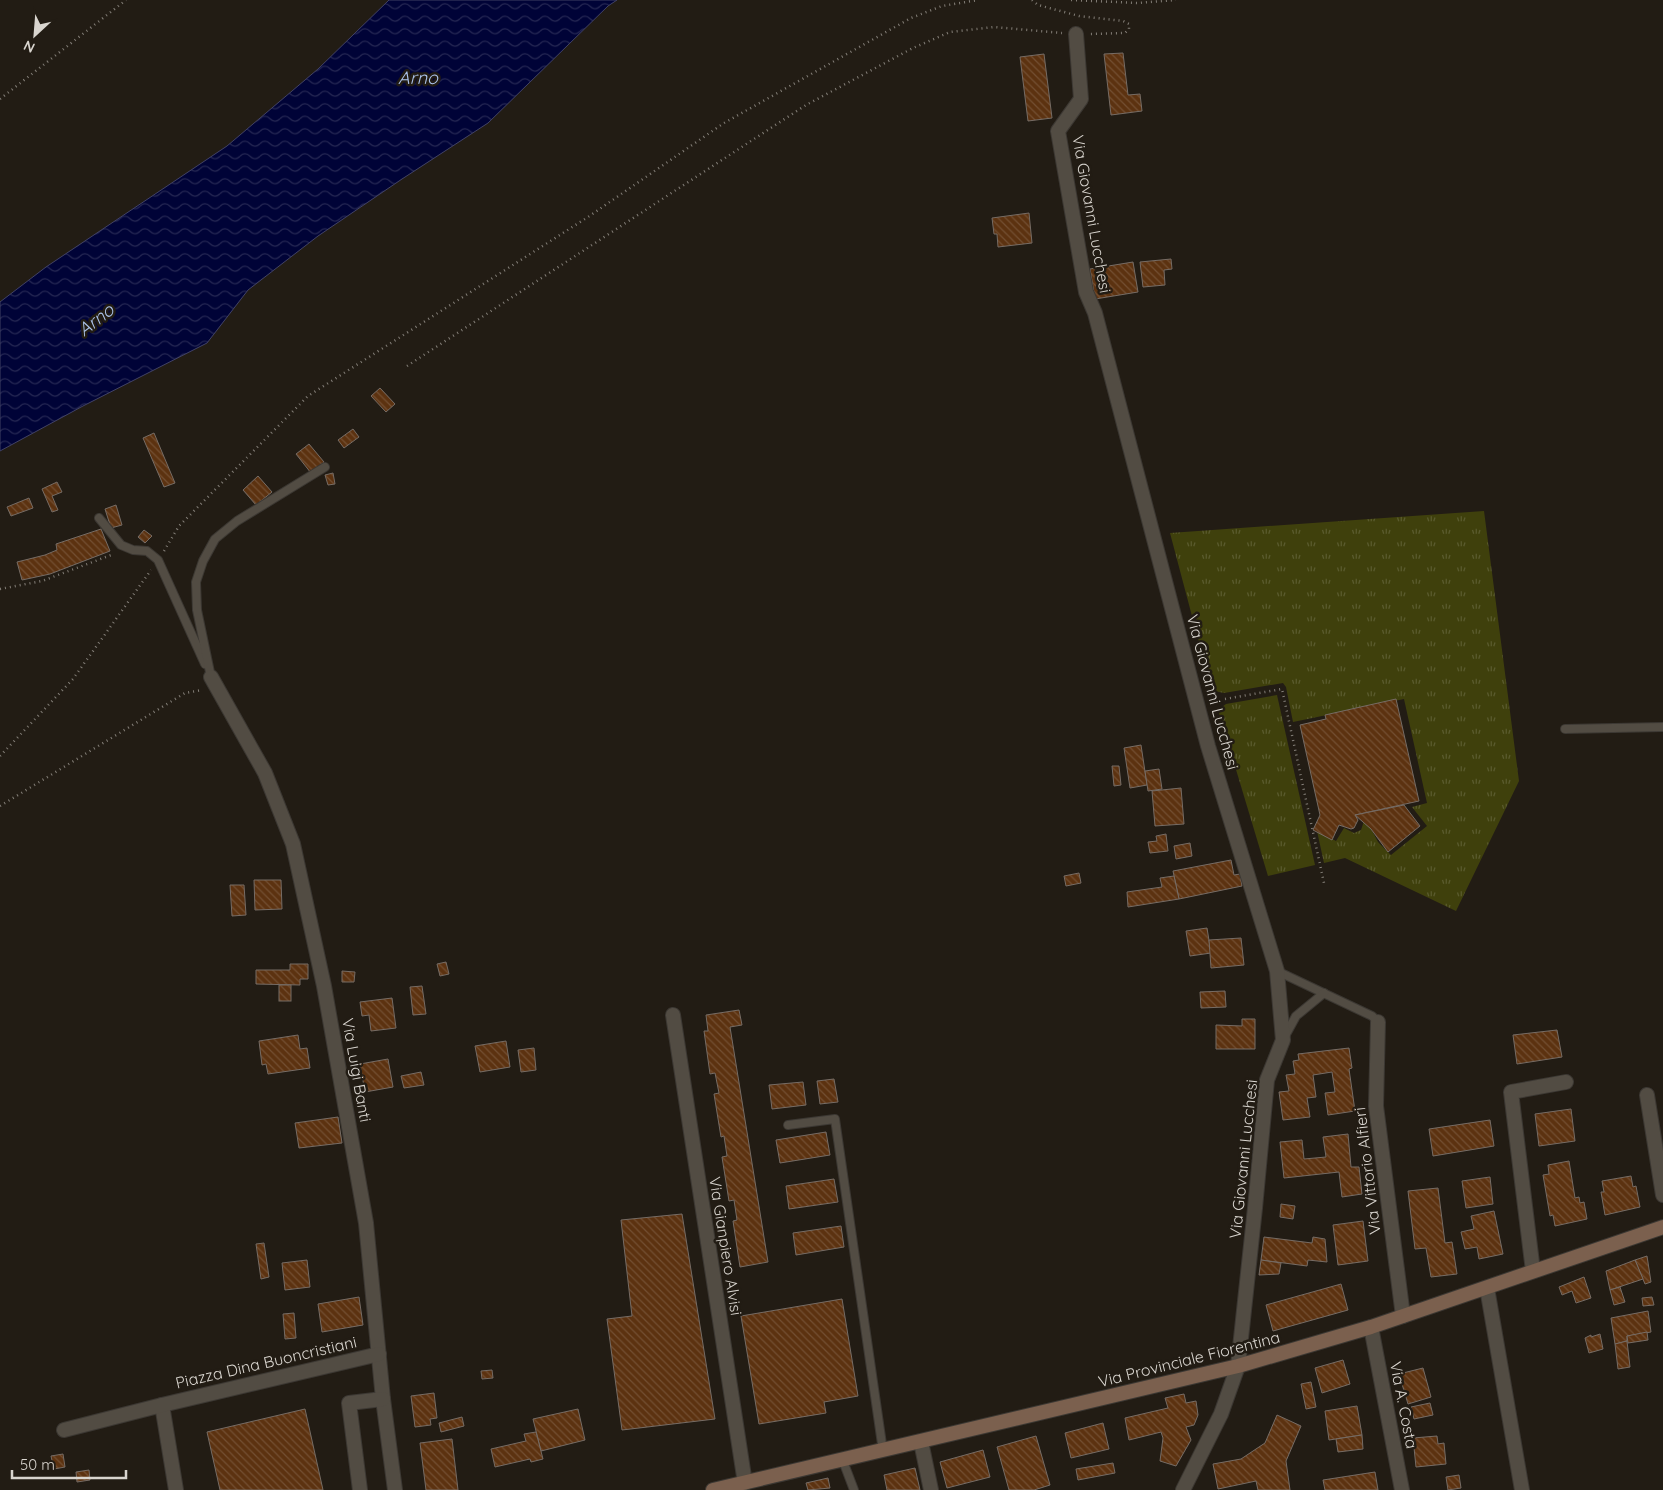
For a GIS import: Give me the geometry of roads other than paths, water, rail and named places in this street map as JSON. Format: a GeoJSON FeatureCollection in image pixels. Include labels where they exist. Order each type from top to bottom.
{"type":"FeatureCollection","features":[{"type":"Feature","properties":{"kind":"main road","name":"Via Provinciale Fiorentina"},"geometry":{"type":"LineString","coordinates":[[714,1490],[1238,1366],[1371,1327],[1663,1226]]}},
{"type":"Feature","properties":{"kind":"street","name":"Via Giovanni Lucchesi"},"geometry":{"type":"LineString","coordinates":[[1076,34],[1081,99],[1058,131],[1086,292],[1095,313],[1208,746],[1277,971],[1283,1040],[1267,1080],[1238,1366],[1221,1414],[1184,1490]]}},
{"type":"Feature","properties":{"kind":"street","name":"Via Luigi Banti"},"geometry":{"type":"LineString","coordinates":[[211,677],[264,773],[293,844],[324,986],[366,1223],[383,1399],[395,1490]]}},
{"type":"Feature","properties":{"kind":"street","name":"Via Gianpiero Alvisi"},"geometry":{"type":"LineString","coordinates":[[674,1015],[744,1483]]}},
{"type":"Feature","properties":{"kind":"street","name":"Via Vittorio Alfieri"},"geometry":{"type":"LineString","coordinates":[[1378,1022],[1376,1106],[1403,1316]]}},
{"type":"Feature","properties":{"kind":"street"},"geometry":{"type":"LineString","coordinates":[[1533,1272],[1511,1092],[1566,1082]]}},
{"type":"Feature","properties":{"kind":"street"},"geometry":{"type":"LineString","coordinates":[[1647,1095],[1663,1195]]}},
{"type":"Feature","properties":{"kind":"street"},"geometry":{"type":"LineString","coordinates":[[1487,1288],[1522,1490]]}},
{"type":"Feature","properties":{"kind":"street","name":"Via A. Costa"},"geometry":{"type":"LineString","coordinates":[[1371,1327],[1402,1490]]}},
{"type":"Feature","properties":{"kind":"street","name":"Piazza Dina Buoncristiani"},"geometry":{"type":"LineString","coordinates":[[64,1430],[379,1354]]}},
{"type":"Feature","properties":{"kind":"street"},"geometry":{"type":"LineString","coordinates":[[360,1490],[348,1403],[383,1399]]}},
{"type":"Feature","properties":{"kind":"street","name":"Piazza Dina Buoncristiani"},"geometry":{"type":"LineString","coordinates":[[162,1405],[176,1490]]}},
{"type":"Feature","properties":{"kind":"street"},"geometry":{"type":"LineString","coordinates":[[921,1442],[931,1490]]}},
{"type":"Feature","properties":{"kind":"lane"},"geometry":{"type":"LineString","coordinates":[[211,677],[196,592],[196,582],[203,561],[216,539],[237,521],[325,467]]}},
{"type":"Feature","properties":{"kind":"lane"},"geometry":{"type":"LineString","coordinates":[[99,518],[121,545],[133,550],[147,551],[158,560],[211,677]]}},
{"type":"Feature","properties":{"kind":"lane"},"geometry":{"type":"LineString","coordinates":[[1565,729],[1663,727]]}},
{"type":"Feature","properties":{"kind":"lane"},"geometry":{"type":"LineString","coordinates":[[1277,971],[1372,1016],[1378,1022]]}},
{"type":"Feature","properties":{"kind":"lane"},"geometry":{"type":"LineString","coordinates":[[1283,1040],[1296,1016],[1324,993]]}},
{"type":"Feature","properties":{"kind":"lane"},"geometry":{"type":"LineString","coordinates":[[788,1125],[835,1119],[883,1451]]}},
{"type":"Feature","properties":{"kind":"lane"},"geometry":{"type":"LineString","coordinates":[[842,1461],[854,1490]]}},
{"type":"Feature","properties":{"kind":"water","name":"Arno"},"geometry":{"type":"Polygon","coordinates":[[[389,0],[617,0],[608,6],[488,123],[318,236],[248,290],[207,343],[83,406],[0,451],[0,302],[46,267],[227,146],[318,69],[389,0]]]}}]}
